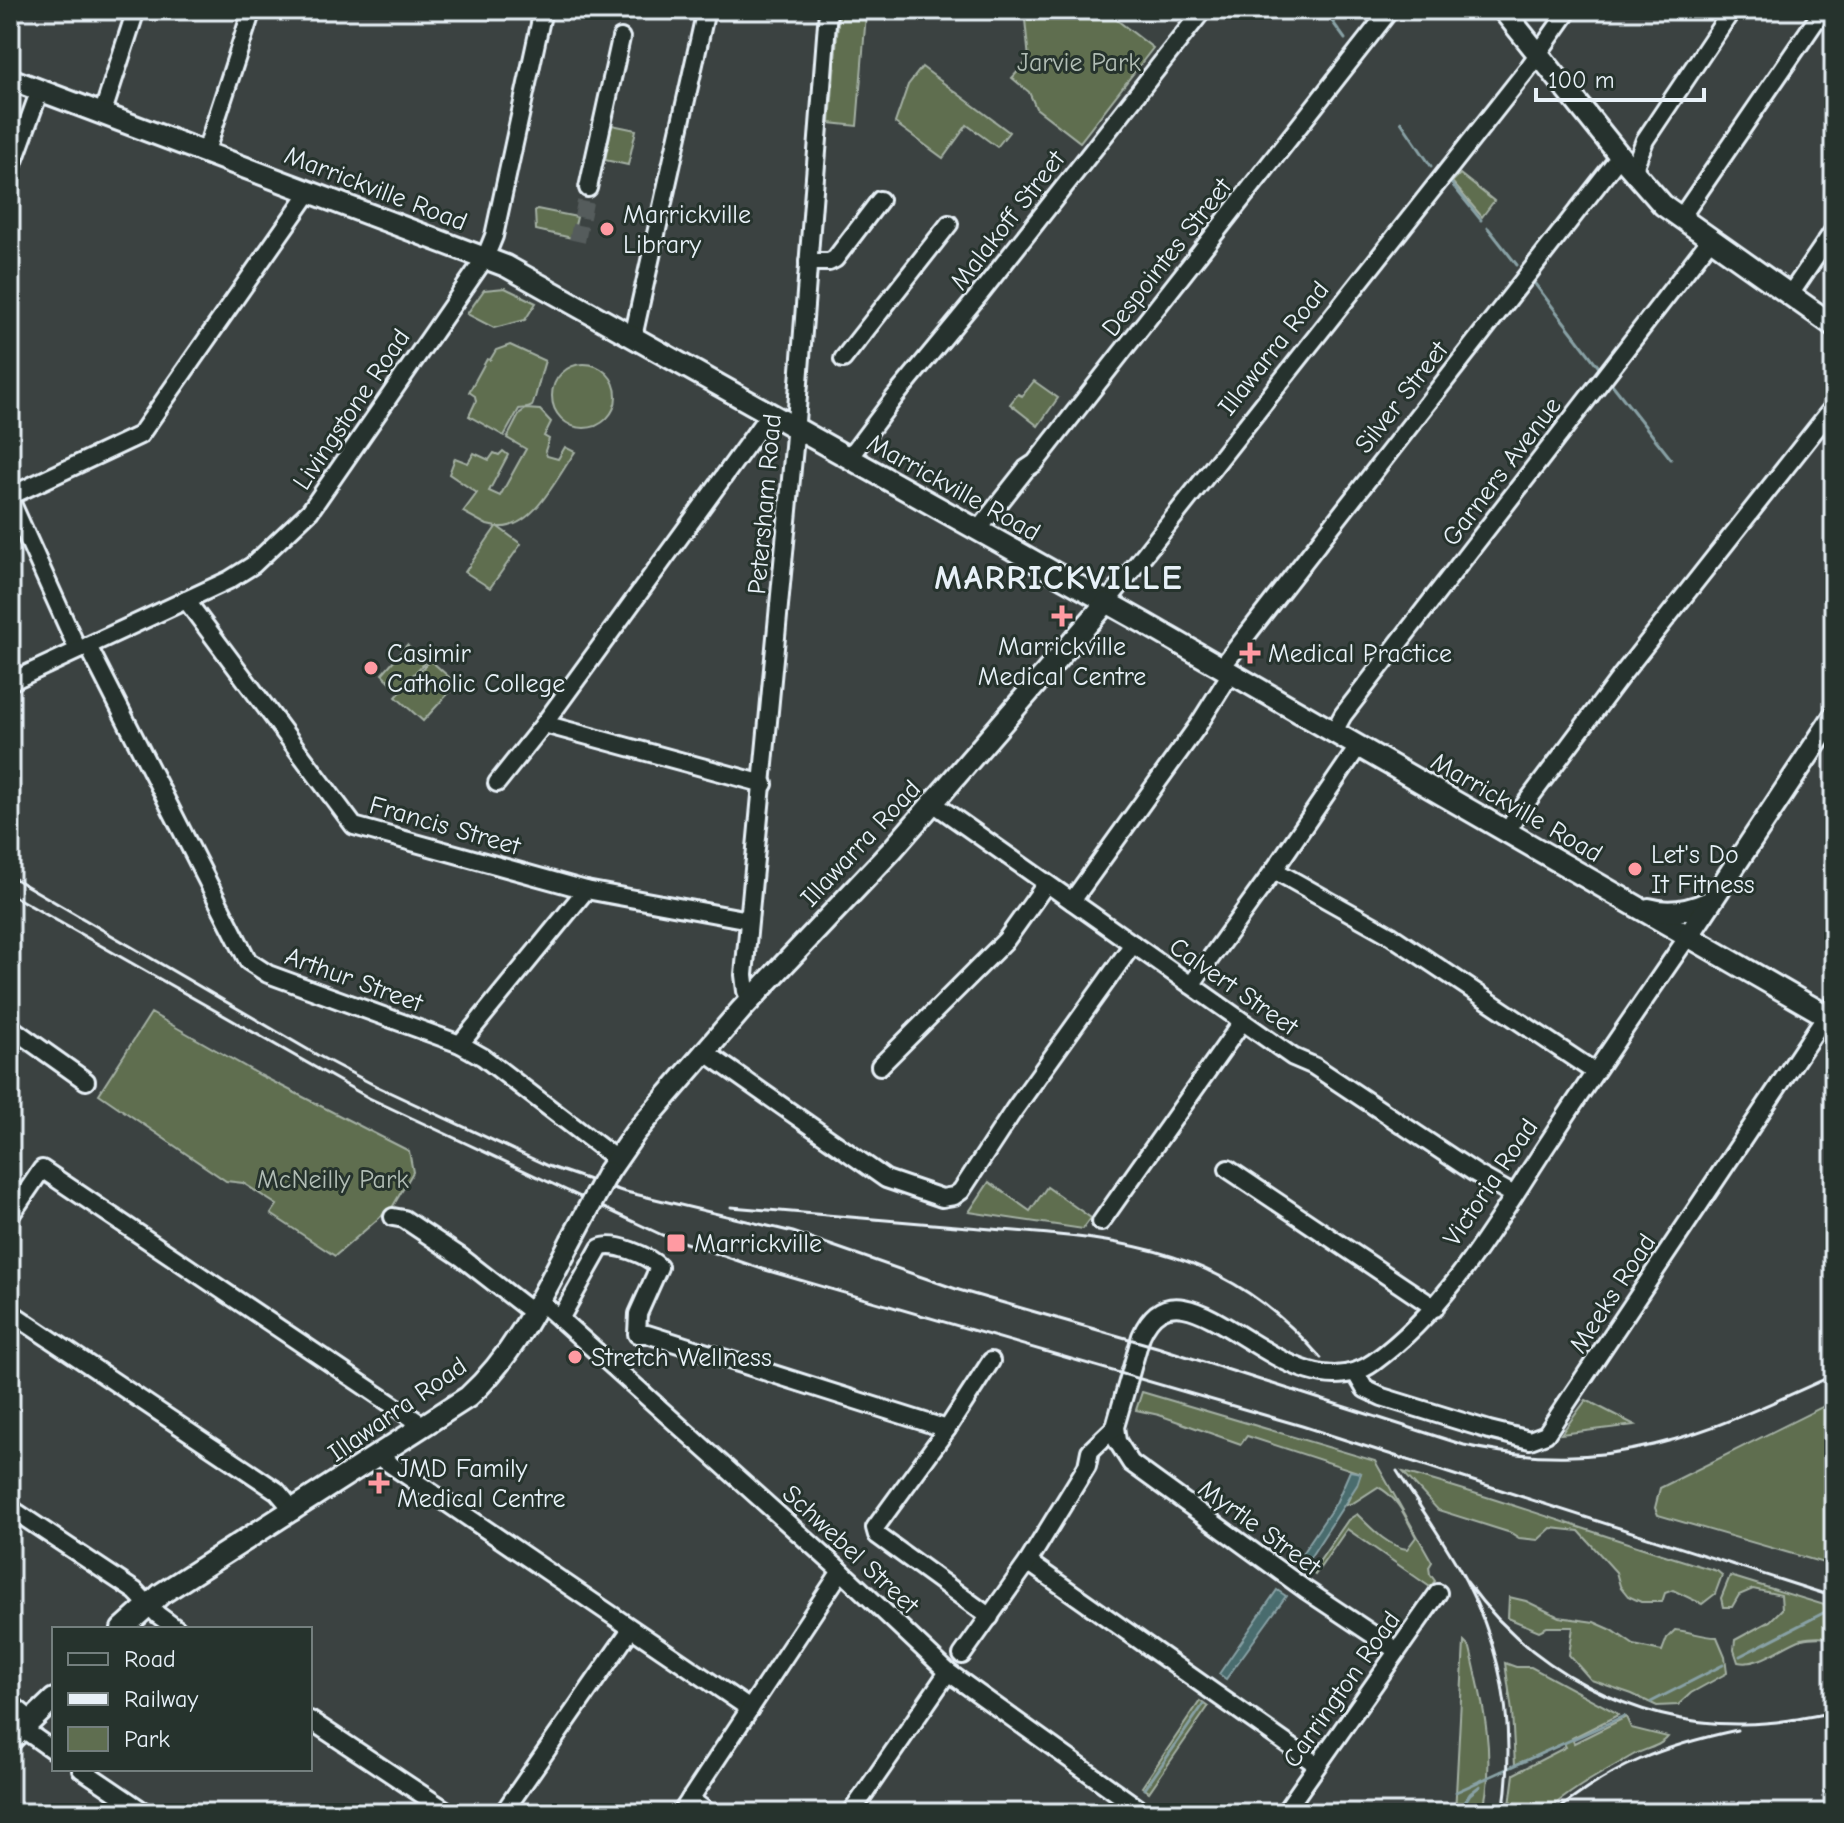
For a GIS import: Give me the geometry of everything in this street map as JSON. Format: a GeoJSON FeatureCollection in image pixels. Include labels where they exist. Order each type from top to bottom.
{"type":"FeatureCollection","features":[{"type":"Feature","properties":{"kind":"main road"},"geometry":{"type":"LineString","coordinates":[[1503,10],[1617,153],[1663,205],[1834,326]]}},
{"type":"Feature","properties":{"kind":"main road","name":"Marrickville Road"},"geometry":{"type":"LineString","coordinates":[[10,79],[506,266],[1832,1013]]}},
{"type":"Feature","properties":{"kind":"main road","name":"Illawarra Road"},"geometry":{"type":"LineString","coordinates":[[124,1627],[148,1605],[478,1388],[500,1364],[536,1307],[612,1165],[635,1133],[750,1000],[892,850],[1106,603]]}},
{"type":"Feature","properties":{"kind":"main road","name":"Victoria Road"},"geometry":{"type":"LineString","coordinates":[[1689,935],[1834,716]]}},
{"type":"Feature","properties":{"kind":"main road"},"geometry":{"type":"LineString","coordinates":[[1637,905],[1671,912],[1709,902]]}},
{"type":"Feature","properties":{"kind":"main road"},"geometry":{"type":"LineString","coordinates":[[21,1730],[52,1701]]}},
{"type":"Feature","properties":{"kind":"street"},"geometry":{"type":"LineString","coordinates":[[103,112],[136,10]]}},
{"type":"Feature","properties":{"kind":"street"},"geometry":{"type":"LineString","coordinates":[[206,151],[252,10]]}},
{"type":"Feature","properties":{"kind":"street","name":"Livingstone Road"},"geometry":{"type":"LineString","coordinates":[[10,682],[186,600],[253,565],[310,511],[485,258],[493,241],[543,10]]}},
{"type":"Feature","properties":{"kind":"street"},"geometry":{"type":"LineString","coordinates":[[633,337],[706,10]]}},
{"type":"Feature","properties":{"kind":"street","name":"Petersham Road"},"geometry":{"type":"LineString","coordinates":[[750,1000],[744,975],[795,428],[828,10]]}},
{"type":"Feature","properties":{"kind":"street","name":"Malakoff Street"},"geometry":{"type":"LineString","coordinates":[[846,456],[855,450],[1203,10]]}},
{"type":"Feature","properties":{"kind":"street","name":"Despointes Street"},"geometry":{"type":"LineString","coordinates":[[978,530],[1026,469],[1035,463],[1390,10]]}},
{"type":"Feature","properties":{"kind":"street","name":"Illawarra Road"},"geometry":{"type":"LineString","coordinates":[[1106,603],[1538,55],[1569,10]]}},
{"type":"Feature","properties":{"kind":"street"},"geometry":{"type":"LineString","coordinates":[[1635,174],[1645,140],[1732,10]]}},
{"type":"Feature","properties":{"kind":"street"},"geometry":{"type":"LineString","coordinates":[[1680,219],[1823,10]]}},
{"type":"Feature","properties":{"kind":"street"},"geometry":{"type":"LineString","coordinates":[[588,188],[621,38]]}},
{"type":"Feature","properties":{"kind":"street"},"geometry":{"type":"LineString","coordinates":[[10,172],[40,90]]}},
{"type":"Feature","properties":{"kind":"street"},"geometry":{"type":"LineString","coordinates":[[1617,153],[1645,140]]}},
{"type":"Feature","properties":{"kind":"street","name":"Silver Street"},"geometry":{"type":"LineString","coordinates":[[1072,901],[1197,727],[1226,670],[1617,153]]}},
{"type":"Feature","properties":{"kind":"street"},"geometry":{"type":"LineString","coordinates":[[10,498],[140,435],[310,191]]}},
{"type":"Feature","properties":{"kind":"street"},"geometry":{"type":"LineString","coordinates":[[808,262],[835,259],[880,200]]}},
{"type":"Feature","properties":{"kind":"street"},"geometry":{"type":"LineString","coordinates":[[843,359],[949,224]]}},
{"type":"Feature","properties":{"kind":"street"},"geometry":{"type":"LineString","coordinates":[[1789,296],[1834,230]]}},
{"type":"Feature","properties":{"kind":"street","name":"Garners Avenue"},"geometry":{"type":"LineString","coordinates":[[1333,733],[1343,715],[1710,240]]}},
{"type":"Feature","properties":{"kind":"street"},"geometry":{"type":"LineString","coordinates":[[1507,832],[1621,676],[1834,406]]}},
{"type":"Feature","properties":{"kind":"street"},"geometry":{"type":"LineString","coordinates":[[497,783],[544,724],[770,413]]}},
{"type":"Feature","properties":{"kind":"street","name":"Arthur Street"},"geometry":{"type":"LineString","coordinates":[[10,498],[83,648],[248,961],[268,974],[460,1044],[483,1057],[612,1165]]}},
{"type":"Feature","properties":{"kind":"street","name":"Francis Street"},"geometry":{"type":"LineString","coordinates":[[186,600],[354,826],[586,890],[749,920]]}},
{"type":"Feature","properties":{"kind":"street"},"geometry":{"type":"LineString","coordinates":[[544,724],[764,784]]}},
{"type":"Feature","properties":{"kind":"street"},"geometry":{"type":"LineString","coordinates":[[1191,985],[1358,747]]}},
{"type":"Feature","properties":{"kind":"street","name":"Calvert Street"},"geometry":{"type":"LineString","coordinates":[[933,803],[1293,1057],[1314,1066],[1475,1173],[1514,1195]]}},
{"type":"Feature","properties":{"kind":"street"},"geometry":{"type":"LineString","coordinates":[[1274,870],[1390,935],[1595,1072]]}},
{"type":"Feature","properties":{"kind":"street"},"geometry":{"type":"LineString","coordinates":[[880,1066],[1006,940],[1046,884]]}},
{"type":"Feature","properties":{"kind":"street"},"geometry":{"type":"LineString","coordinates":[[460,1044],[586,890]]}},
{"type":"Feature","properties":{"kind":"street","name":"Victoria Road"},"geometry":{"type":"LineString","coordinates":[[1355,1372],[1376,1361],[1435,1308],[1689,935]]}},
{"type":"Feature","properties":{"kind":"street"},"geometry":{"type":"LineString","coordinates":[[705,1052],[886,1179],[936,1197],[954,1196],[961,1191],[1014,1110],[1133,944]]}},
{"type":"Feature","properties":{"kind":"street","name":"Meeks Road"},"geometry":{"type":"LineString","coordinates":[[1355,1372],[1365,1389],[1382,1397],[1530,1440],[1546,1434],[1832,1013]]}},
{"type":"Feature","properties":{"kind":"street"},"geometry":{"type":"LineString","coordinates":[[1101,1222],[1242,1022]]}},
{"type":"Feature","properties":{"kind":"street"},"geometry":{"type":"LineString","coordinates":[[10,1027],[86,1081]]}},
{"type":"Feature","properties":{"kind":"street"},"geometry":{"type":"LineString","coordinates":[[10,1216],[42,1169],[424,1426]]}},
{"type":"Feature","properties":{"kind":"street"},"geometry":{"type":"LineString","coordinates":[[1228,1169],[1435,1308]]}},
{"type":"Feature","properties":{"kind":"street","name":"Schwebel Street"},"geometry":{"type":"LineString","coordinates":[[393,1217],[404,1219],[536,1307],[560,1319],[841,1571],[948,1672],[1131,1807]]}},
{"type":"Feature","properties":{"kind":"street"},"geometry":{"type":"LineString","coordinates":[[560,1319],[600,1248],[614,1246],[653,1261],[659,1267],[638,1314],[637,1334],[647,1334],[947,1429]]}},
{"type":"Feature","properties":{"kind":"street"},"geometry":{"type":"LineString","coordinates":[[962,1655],[1028,1562],[1087,1466],[1090,1451],[1115,1427],[1146,1325],[1153,1317],[1173,1307],[1198,1310],[1300,1369],[1328,1376],[1355,1372]]}},
{"type":"Feature","properties":{"kind":"street"},"geometry":{"type":"LineString","coordinates":[[10,1312],[277,1491],[294,1511]]}},
{"type":"Feature","properties":{"kind":"street"},"geometry":{"type":"LineString","coordinates":[[990,1617],[877,1535],[875,1528],[947,1429],[991,1361]]}},
{"type":"Feature","properties":{"kind":"street","name":"Myrtle Street"},"geometry":{"type":"LineString","coordinates":[[1115,1427],[1117,1441],[1131,1463],[1306,1590],[1396,1650]]}},
{"type":"Feature","properties":{"kind":"street"},"geometry":{"type":"LineString","coordinates":[[378,1456],[750,1709]]}},
{"type":"Feature","properties":{"kind":"street"},"geometry":{"type":"LineString","coordinates":[[10,1508],[135,1591],[174,1627]]}},
{"type":"Feature","properties":{"kind":"street"},"geometry":{"type":"LineString","coordinates":[[1028,1562],[1317,1765]]}},
{"type":"Feature","properties":{"kind":"street"},"geometry":{"type":"LineString","coordinates":[[709,1813],[686,1806],[841,1571]]}},
{"type":"Feature","properties":{"kind":"street","name":"Carrington Road"},"geometry":{"type":"LineString","coordinates":[[1284,1813],[1438,1593]]}},
{"type":"Feature","properties":{"kind":"street"},"geometry":{"type":"LineString","coordinates":[[503,1813],[631,1629]]}},
{"type":"Feature","properties":{"kind":"street"},"geometry":{"type":"LineString","coordinates":[[851,1813],[948,1672]]}},
{"type":"Feature","properties":{"kind":"street"},"geometry":{"type":"LineString","coordinates":[[10,1703],[21,1730],[52,1750]]}},
{"type":"Feature","properties":{"kind":"street"},"geometry":{"type":"LineString","coordinates":[[312,1721],[450,1813]]}},
{"type":"Feature","properties":{"kind":"street"},"geometry":{"type":"LineString","coordinates":[[84,1771],[146,1813]]}},
{"type":"Feature","properties":{"kind":"street"},"geometry":{"type":"LineString","coordinates":[[1111,1813],[1131,1807]]}},
{"type":"Feature","properties":{"kind":"green space","name":"Jarvie Park"},"geometry":{"type":"Polygon","coordinates":[[[1024,10],[1118,10],[1113,17],[1153,48],[1080,142],[1036,108],[1029,92],[1012,78],[1029,59],[1024,10]]]}},
{"type":"Feature","properties":{"kind":"green space"},"geometry":{"type":"Polygon","coordinates":[[[839,11],[866,14],[857,126],[830,123],[839,11]]]}},
{"type":"Feature","properties":{"kind":"green space"},"geometry":{"type":"Polygon","coordinates":[[[922,67],[1009,132],[997,147],[967,125],[943,158],[895,123],[908,85],[922,67]]]}},
{"type":"Feature","properties":{"kind":"green space"},"geometry":{"type":"Polygon","coordinates":[[[612,125],[636,130],[628,165],[605,160],[612,125]]]}},
{"type":"Feature","properties":{"kind":"green space"},"geometry":{"type":"Polygon","coordinates":[[[1460,174],[1494,201],[1482,217],[1452,182],[1460,174]]]}},
{"type":"Feature","properties":{"kind":"green space"},"geometry":{"type":"Polygon","coordinates":[[[537,209],[577,217],[572,238],[536,230],[537,209]]]}},
{"type":"Feature","properties":{"kind":"green space"},"geometry":{"type":"Polygon","coordinates":[[[505,288],[536,303],[525,320],[494,328],[467,314],[484,290],[505,288]]]}},
{"type":"Feature","properties":{"kind":"green space"},"geometry":{"type":"Polygon","coordinates":[[[510,345],[545,361],[532,406],[519,409],[504,436],[469,416],[476,401],[469,392],[487,359],[490,360],[496,350],[510,345]]]}},
{"type":"Feature","properties":{"kind":"green space"},"geometry":{"type":"Polygon","coordinates":[[[584,364],[602,370],[610,378],[616,396],[610,414],[602,422],[584,428],[566,422],[558,414],[552,396],[558,378],[566,370],[584,364]]]}},
{"type":"Feature","properties":{"kind":"green space"},"geometry":{"type":"Polygon","coordinates":[[[1034,381],[1058,398],[1038,426],[1010,404],[1018,394],[1022,396],[1034,381]]]}},
{"type":"Feature","properties":{"kind":"green space"},"geometry":{"type":"Polygon","coordinates":[[[526,409],[540,410],[551,422],[544,436],[549,439],[545,451],[547,456],[558,459],[565,447],[575,452],[533,511],[511,526],[498,527],[521,544],[490,588],[465,572],[496,527],[463,512],[477,493],[449,474],[455,458],[468,463],[474,453],[489,460],[494,453],[499,455],[503,451],[508,455],[489,491],[500,496],[526,449],[507,438],[520,413],[526,409]]]}},
{"type":"Feature","properties":{"kind":"green space"},"geometry":{"type":"Polygon","coordinates":[[[407,645],[425,662],[399,690],[382,674],[407,645]]]}},
{"type":"Feature","properties":{"kind":"green space"},"geometry":{"type":"Polygon","coordinates":[[[430,660],[457,684],[423,721],[396,697],[430,660]]]}},
{"type":"Feature","properties":{"kind":"green space","name":"McNeilly Park"},"geometry":{"type":"Polygon","coordinates":[[[151,1013],[260,1075],[409,1151],[413,1172],[393,1206],[335,1256],[271,1214],[277,1205],[243,1183],[226,1181],[99,1094],[151,1013]]]}},
{"type":"Feature","properties":{"kind":"green space"},"geometry":{"type":"Polygon","coordinates":[[[989,1182],[1030,1211],[1047,1187],[1091,1218],[1083,1229],[969,1212],[989,1182]]]}},
{"type":"Feature","properties":{"kind":"green space"},"geometry":{"type":"Polygon","coordinates":[[[1142,1392],[1375,1461],[1432,1562],[1430,1574],[1435,1581],[1430,1587],[1347,1529],[1315,1575],[1312,1572],[1348,1520],[1357,1514],[1386,1540],[1407,1549],[1416,1537],[1391,1496],[1378,1487],[1346,1505],[1361,1473],[1247,1436],[1241,1444],[1136,1410],[1142,1392]]]}},
{"type":"Feature","properties":{"kind":"green space"},"geometry":{"type":"Polygon","coordinates":[[[1586,1400],[1635,1425],[1561,1434],[1586,1400]]]}},
{"type":"Feature","properties":{"kind":"green space"},"geometry":{"type":"Polygon","coordinates":[[[1834,1401],[1834,1566],[1658,1515],[1655,1508],[1660,1488],[1834,1401]]]}},
{"type":"Feature","properties":{"kind":"green space"},"geometry":{"type":"Polygon","coordinates":[[[1403,1472],[1722,1575],[1715,1594],[1702,1604],[1673,1590],[1665,1593],[1662,1602],[1641,1602],[1628,1596],[1620,1586],[1616,1572],[1579,1531],[1551,1528],[1538,1540],[1519,1538],[1438,1510],[1403,1472]]]}},
{"type":"Feature","properties":{"kind":"green space"},"geometry":{"type":"Polygon","coordinates":[[[1730,1576],[1834,1608],[1834,1638],[1802,1639],[1754,1662],[1738,1662],[1735,1640],[1770,1621],[1782,1609],[1781,1595],[1753,1589],[1739,1595],[1732,1607],[1723,1607],[1721,1598],[1730,1576]]]}},
{"type":"Feature","properties":{"kind":"green space"},"geometry":{"type":"Polygon","coordinates":[[[1509,1597],[1526,1601],[1559,1617],[1594,1622],[1634,1645],[1662,1651],[1667,1638],[1675,1630],[1717,1637],[1725,1656],[1727,1673],[1691,1693],[1678,1705],[1657,1706],[1591,1680],[1569,1655],[1573,1627],[1547,1627],[1539,1631],[1508,1618],[1509,1597]]]}},
{"type":"Feature","properties":{"kind":"green space"},"geometry":{"type":"Polygon","coordinates":[[[1464,1642],[1470,1648],[1486,1730],[1488,1772],[1482,1813],[1455,1813],[1464,1642]]]}},
{"type":"Feature","properties":{"kind":"green space"},"geometry":{"type":"Polygon","coordinates":[[[1505,1663],[1531,1667],[1618,1715],[1572,1738],[1574,1743],[1626,1717],[1631,1728],[1668,1737],[1588,1781],[1545,1813],[1509,1813],[1514,1774],[1566,1747],[1564,1743],[1515,1765],[1505,1663]]]}},
{"type":"Feature","properties":{"kind":"green space"},"geometry":{"type":"Polygon","coordinates":[[[1200,1701],[1208,1707],[1149,1792],[1142,1787],[1200,1701]]]}},
{"type":"Feature","properties":{"kind":"water"},"geometry":{"type":"Polygon","coordinates":[[[1350,1471],[1361,1473],[1357,1485],[1304,1567],[1297,1561],[1336,1503],[1350,1471]]]}},
{"type":"Feature","properties":{"kind":"water"},"geometry":{"type":"Polygon","coordinates":[[[1277,1590],[1286,1596],[1226,1679],[1219,1674],[1277,1590]]]}},
{"type":"Feature","properties":{"kind":"waterway"},"geometry":{"type":"LineString","coordinates":[[1324,10],[1345,39]]}},
{"type":"Feature","properties":{"kind":"waterway"},"geometry":{"type":"LineString","coordinates":[[1401,122],[1431,166]]}},
{"type":"Feature","properties":{"kind":"waterway"},"geometry":{"type":"LineString","coordinates":[[1451,183],[1481,220]]}},
{"type":"Feature","properties":{"kind":"waterway"},"geometry":{"type":"LineString","coordinates":[[1488,228],[1517,265]]}},
{"type":"Feature","properties":{"kind":"waterway"},"geometry":{"type":"LineString","coordinates":[[1535,284],[1601,370]]}},
{"type":"Feature","properties":{"kind":"waterway"},"geometry":{"type":"LineString","coordinates":[[1608,379],[1671,459]]}},
{"type":"Feature","properties":{"kind":"waterway"},"geometry":{"type":"LineString","coordinates":[[1740,1656],[1831,1609]]}},
{"type":"Feature","properties":{"kind":"waterway"},"geometry":{"type":"LineString","coordinates":[[1651,1702],[1723,1665]]}},
{"type":"Feature","properties":{"kind":"waterway"},"geometry":{"type":"LineString","coordinates":[[1145,1789],[1203,1705]]}},
{"type":"Feature","properties":{"kind":"waterway"},"geometry":{"type":"LineString","coordinates":[[1456,1792],[1624,1716]]}},
{"type":"Feature","properties":{"kind":"waterway"},"geometry":{"type":"LineString","coordinates":[[1458,1813],[1470,1794],[1480,1786]]}},
{"type":"Feature","properties":{"kind":"tunnel"},"geometry":{"type":"LineString","coordinates":[[577,241],[588,188]]}},
{"type":"Feature","properties":{"kind":"railway"},"geometry":{"type":"LineString","coordinates":[[10,876],[319,1056],[548,1166],[622,1191],[793,1232],[959,1290],[1157,1347],[1464,1445],[1517,1454],[1565,1456],[1611,1453],[1699,1432],[1834,1375]]}},
{"type":"Feature","properties":{"kind":"railway"},"geometry":{"type":"LineString","coordinates":[[10,894],[369,1098],[662,1235],[762,1269],[1302,1426],[1834,1597]]}},
{"type":"Feature","properties":{"kind":"railway"},"geometry":{"type":"LineString","coordinates":[[731,1207],[1070,1236],[1160,1253],[1202,1268],[1242,1289],[1282,1319],[1321,1358]]}},
{"type":"Feature","properties":{"kind":"railway"},"geometry":{"type":"LineString","coordinates":[[1397,1471],[1466,1581],[1489,1636],[1507,1723],[1507,1783],[1503,1813]]}},
{"type":"Feature","properties":{"kind":"railway"},"geometry":{"type":"LineString","coordinates":[[1467,1582],[1493,1613],[1554,1666],[1625,1703],[1663,1715],[1703,1722],[1743,1724],[1778,1722],[1834,1712]]}},
{"type":"Feature","properties":{"kind":"railway"},"geometry":{"type":"LineString","coordinates":[[1554,1813],[1597,1782],[1640,1760],[1685,1743],[1737,1730]]}},
{"type":"Feature","properties":{"kind":"place","name":"Marrickville Library"},"geometry":{"type":"Point","coordinates":[607,229]}},
{"type":"Feature","properties":{"kind":"place","name":"Marrickville Medical Centre"},"geometry":{"type":"Point","coordinates":[1062,616]}},
{"type":"Feature","properties":{"kind":"place","name":"Medical Practice"},"geometry":{"type":"Point","coordinates":[1250,653]}},
{"type":"Feature","properties":{"kind":"place","name":"Casimir Catholic College"},"geometry":{"type":"Point","coordinates":[371,668]}},
{"type":"Feature","properties":{"kind":"place","name":"Let's Do It Fitness"},"geometry":{"type":"Point","coordinates":[1635,869]}},
{"type":"Feature","properties":{"kind":"place","name":"Marrickville"},"geometry":{"type":"Point","coordinates":[676,1243]}},
{"type":"Feature","properties":{"kind":"place","name":"Stretch Wellness"},"geometry":{"type":"Point","coordinates":[575,1357]}},
{"type":"Feature","properties":{"kind":"place","name":"JMD Family Medical Centre"},"geometry":{"type":"Point","coordinates":[379,1483]}},
{"type":"Feature","properties":{"kind":"district","name":"MARRICKVILLE"},"geometry":{"type":"Point","coordinates":[1059,577]}}]}
